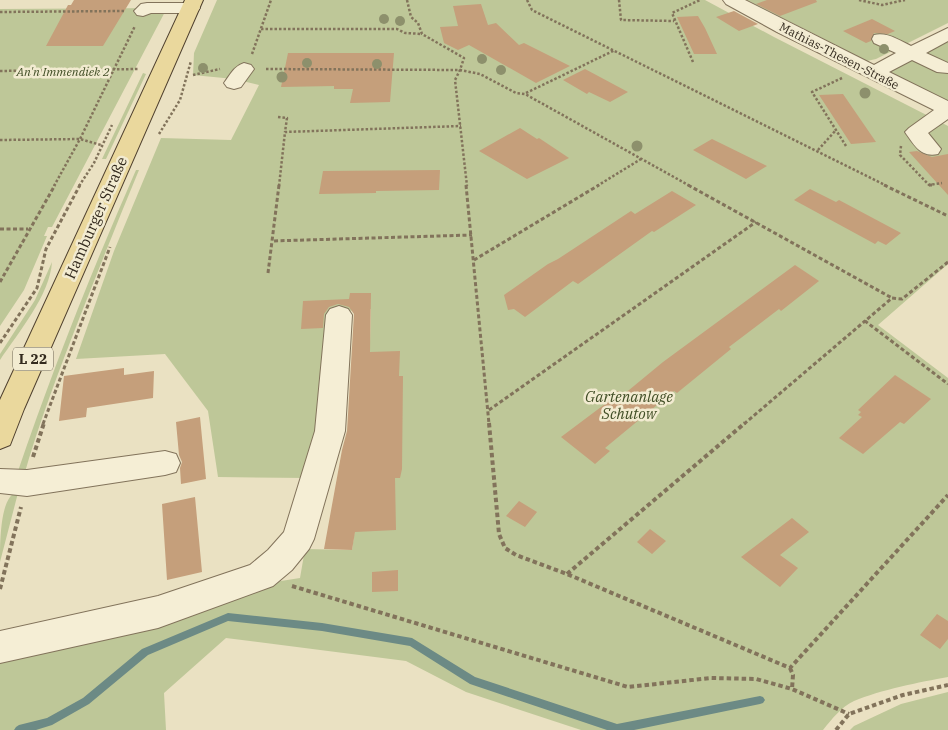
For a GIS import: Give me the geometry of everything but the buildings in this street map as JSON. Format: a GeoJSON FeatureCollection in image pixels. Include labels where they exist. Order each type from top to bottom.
{"type":"FeatureCollection","features":[{"type":"Feature","properties":{"kind":"main road","name":"Hamburger Straße"},"geometry":{"type":"LineString","coordinates":[[0,437],[5,410],[192,4]]}},
{"type":"Feature","properties":{"kind":"street","name":"Mathias-Thesen-Straße"},"geometry":{"type":"LineString","coordinates":[[732,0],[948,110]]}},
{"type":"Feature","properties":{"kind":"street"},"geometry":{"type":"LineString","coordinates":[[143,11],[147,8],[192,4]]}},
{"type":"Feature","properties":{"kind":"street"},"geometry":{"type":"LineString","coordinates":[[873,73],[948,34]]}},
{"type":"Feature","properties":{"kind":"street"},"geometry":{"type":"LineString","coordinates":[[881,39],[944,68]]}},
{"type":"Feature","properties":{"kind":"street"},"geometry":{"type":"LineString","coordinates":[[930,149],[916,132],[948,110]]}},
{"type":"Feature","properties":{"kind":"street"},"geometry":{"type":"LineString","coordinates":[[0,647],[158,612],[260,576],[280,560],[298,539],[330,431],[339,315]]}},
{"type":"Feature","properties":{"kind":"street"},"geometry":{"type":"LineString","coordinates":[[13,482],[165,463]]}},
{"type":"Feature","properties":{"kind":"path"},"geometry":{"type":"LineString","coordinates":[[239,76],[251,58],[270,0]]}},
{"type":"Feature","properties":{"kind":"path"},"geometry":{"type":"LineString","coordinates":[[407,0],[411,17],[418,23],[422,34]]}},
{"type":"Feature","properties":{"kind":"path"},"geometry":{"type":"LineString","coordinates":[[527,0],[532,10],[948,216]]}},
{"type":"Feature","properties":{"kind":"path"},"geometry":{"type":"LineString","coordinates":[[618,0],[621,20],[674,20]]}},
{"type":"Feature","properties":{"kind":"path"},"geometry":{"type":"LineString","coordinates":[[693,62],[672,13],[700,0]]}},
{"type":"Feature","properties":{"kind":"path"},"geometry":{"type":"LineString","coordinates":[[859,0],[881,6],[905,0]]}},
{"type":"Feature","properties":{"kind":"path"},"geometry":{"type":"LineString","coordinates":[[0,12],[143,11],[80,139],[0,282]]}},
{"type":"Feature","properties":{"kind":"path"},"geometry":{"type":"LineString","coordinates":[[261,28],[397,30],[406,34],[422,34],[464,58],[455,80],[472,235],[499,534],[505,548],[516,555],[567,574],[790,668],[793,675],[792,689]]}},
{"type":"Feature","properties":{"kind":"path"},"geometry":{"type":"LineString","coordinates":[[525,94],[615,50]]}},
{"type":"Feature","properties":{"kind":"path"},"geometry":{"type":"LineString","coordinates":[[156,138],[174,115],[188,81],[192,53]]}},
{"type":"Feature","properties":{"kind":"path"},"geometry":{"type":"LineString","coordinates":[[193,76],[223,68],[239,76],[460,70],[480,74],[516,93],[525,94],[892,298],[902,299],[948,262]]}},
{"type":"Feature","properties":{"kind":"path"},"geometry":{"type":"LineString","coordinates":[[0,71],[162,70]]}},
{"type":"Feature","properties":{"kind":"path"},"geometry":{"type":"LineString","coordinates":[[846,146],[812,92],[849,75]]}},
{"type":"Feature","properties":{"kind":"path"},"geometry":{"type":"LineString","coordinates":[[268,273],[287,118],[278,117]]}},
{"type":"Feature","properties":{"kind":"path"},"geometry":{"type":"LineString","coordinates":[[285,132],[461,126]]}},
{"type":"Feature","properties":{"kind":"path"},"geometry":{"type":"LineString","coordinates":[[818,150],[836,130]]}},
{"type":"Feature","properties":{"kind":"path"},"geometry":{"type":"LineString","coordinates":[[0,140],[80,139],[101,145]]}},
{"type":"Feature","properties":{"kind":"path"},"geometry":{"type":"LineString","coordinates":[[474,260],[642,159]]}},
{"type":"Feature","properties":{"kind":"path"},"geometry":{"type":"LineString","coordinates":[[0,344],[37,288],[46,249],[72,198]]}},
{"type":"Feature","properties":{"kind":"path"},"geometry":{"type":"LineString","coordinates":[[488,411],[756,222]]}},
{"type":"Feature","properties":{"kind":"path"},"geometry":{"type":"LineString","coordinates":[[0,229],[28,229]]}},
{"type":"Feature","properties":{"kind":"path"},"geometry":{"type":"LineString","coordinates":[[272,240],[472,235]]}},
{"type":"Feature","properties":{"kind":"path"},"geometry":{"type":"LineString","coordinates":[[0,589],[13,482],[48,409],[113,241]]}},
{"type":"Feature","properties":{"kind":"path"},"geometry":{"type":"LineString","coordinates":[[567,574],[892,298]]}},
{"type":"Feature","properties":{"kind":"path"},"geometry":{"type":"LineString","coordinates":[[865,321],[948,384]]}},
{"type":"Feature","properties":{"kind":"path"},"geometry":{"type":"LineString","coordinates":[[790,668],[948,495]]}},
{"type":"Feature","properties":{"kind":"path"},"geometry":{"type":"LineString","coordinates":[[260,576],[628,687],[711,678],[756,679],[792,689],[849,714]]}},
{"type":"Feature","properties":{"kind":"path"},"geometry":{"type":"LineString","coordinates":[[836,730],[849,714],[903,695],[948,685]]}},
{"type":"Feature","properties":{"kind":"green space","name":"Gartenanlage Schutow"},"geometry":{"type":"Polygon","coordinates":[[[217,0],[705,0],[948,126],[948,264],[878,325],[948,378],[948,677],[888,690],[854,701],[841,710],[823,730],[581,730],[466,692],[406,661],[226,638],[164,693],[166,730],[0,730],[0,656],[231,589],[300,578],[305,549],[352,550],[367,443],[371,309],[348,311],[322,432],[307,478],[218,477],[208,411],[165,354],[76,359],[114,251],[161,138],[231,140],[259,85],[234,79],[193,75],[194,53],[217,0]]]}},
{"type":"Feature","properties":{"kind":"green space"},"geometry":{"type":"Polygon","coordinates":[[[747,0],[948,0],[948,23],[876,59],[867,61],[747,0]]]}},
{"type":"Feature","properties":{"kind":"green space","name":"An'n Immendiek 2"},"geometry":{"type":"Polygon","coordinates":[[[167,8],[52,227],[48,227],[44,236],[47,236],[24,290],[0,326],[0,9],[167,8]]]}},
{"type":"Feature","properties":{"kind":"green space"},"geometry":{"type":"Polygon","coordinates":[[[948,34],[948,102],[879,70],[948,34]]]}},
{"type":"Feature","properties":{"kind":"green space"},"geometry":{"type":"Polygon","coordinates":[[[143,73],[146,74],[106,159],[102,159],[143,73]]]}},
{"type":"Feature","properties":{"kind":"green space"},"geometry":{"type":"Polygon","coordinates":[[[136,170],[139,170],[50,395],[23,479],[17,474],[44,397],[88,283],[136,170]]]}},
{"type":"Feature","properties":{"kind":"green space"},"geometry":{"type":"Polygon","coordinates":[[[52,262],[46,287],[24,326],[0,360],[0,354],[35,300],[52,262]]]}},
{"type":"Feature","properties":{"kind":"green space"},"geometry":{"type":"Polygon","coordinates":[[[19,489],[0,562],[1,528],[4,510],[10,497],[19,489]]]}},
{"type":"Feature","properties":{"kind":"green space"},"geometry":{"type":"Polygon","coordinates":[[[948,692],[948,730],[850,730],[854,726],[901,704],[948,692]]]}},
{"type":"Feature","properties":{"kind":"waterway"},"geometry":{"type":"LineString","coordinates":[[19,730],[49,722],[86,701],[145,652],[228,617],[322,627],[412,642],[473,681],[617,729]]}},
{"type":"Feature","properties":{"kind":"waterway"},"geometry":{"type":"LineString","coordinates":[[617,729],[760,700]]}}]}
